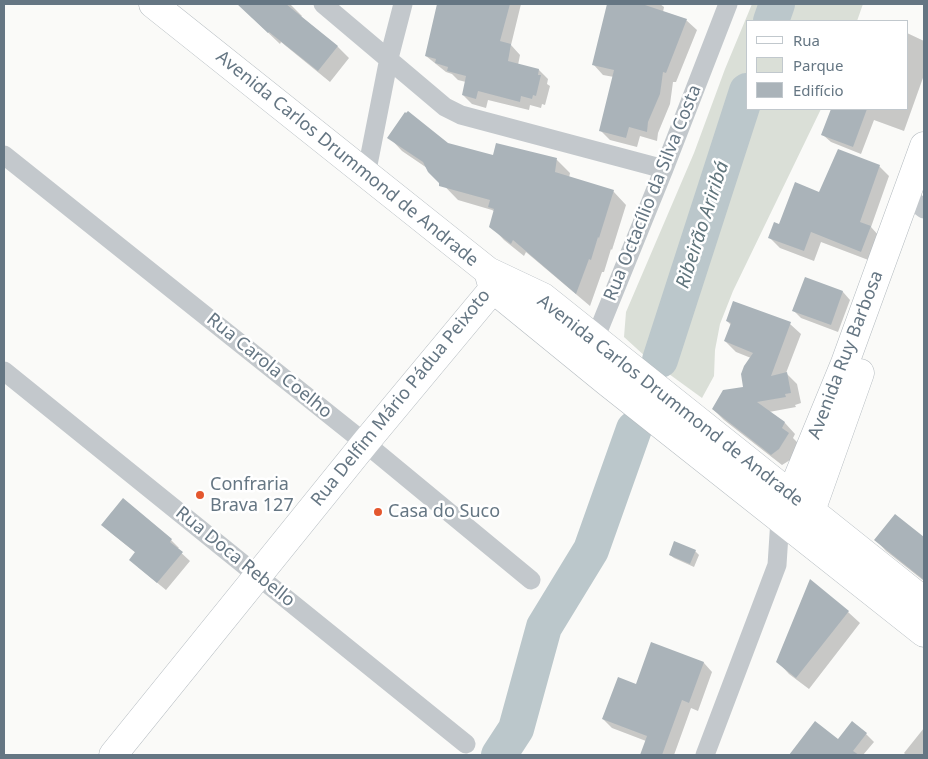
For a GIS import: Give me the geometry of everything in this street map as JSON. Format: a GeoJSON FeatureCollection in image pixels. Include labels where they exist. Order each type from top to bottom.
{"type":"FeatureCollection","features":[{"type":"Feature","properties":{"kind":"main road","name":"Avenida Carlos Drummond de Andrade"},"geometry":{"type":"LineString","coordinates":[[153,4],[366,175],[607,382],[796,516],[924,601]]}},
{"type":"Feature","properties":{"kind":"main road","name":"Avenida Ruy Barbosa"},"geometry":{"type":"LineString","coordinates":[[796,516],[845,363],[919,201],[924,146]]}},
{"type":"Feature","properties":{"kind":"main road","name":"Avenida Carlos Drummond de Andrade"},"geometry":{"type":"LineString","coordinates":[[490,280],[543,297],[595,339],[796,516],[924,633]]}},
{"type":"Feature","properties":{"kind":"main road","name":"Rua Delfim Mário Pádua Peixoto"},"geometry":{"type":"LineString","coordinates":[[112,755],[365,443],[490,280]]}},
{"type":"Feature","properties":{"kind":"street"},"geometry":{"type":"LineString","coordinates":[[323,4],[445,106],[461,115],[664,169]]}},
{"type":"Feature","properties":{"kind":"street"},"geometry":{"type":"LineString","coordinates":[[366,175],[389,58],[403,4]]}},
{"type":"Feature","properties":{"kind":"street","name":"Rua Octacílio da Silva Costa"},"geometry":{"type":"LineString","coordinates":[[607,382],[594,358],[595,339],[728,4]]}},
{"type":"Feature","properties":{"kind":"street","name":"Rua Carola Coelho"},"geometry":{"type":"LineString","coordinates":[[4,156],[365,443],[531,580]]}},
{"type":"Feature","properties":{"kind":"street","name":"Rua Doca Rebello"},"geometry":{"type":"LineString","coordinates":[[4,371],[466,744]]}},
{"type":"Feature","properties":{"kind":"street","name":"Avenida Ruy Barbosa"},"geometry":{"type":"LineString","coordinates":[[777,565],[796,516]]}},
{"type":"Feature","properties":{"kind":"street","name":"Avenida Ruy Barbosa"},"geometry":{"type":"LineString","coordinates":[[712,752],[796,516]]}},
{"type":"Feature","properties":{"kind":"green space"},"geometry":{"type":"Polygon","coordinates":[[[752,4],[863,4],[857,20],[746,20],[746,110],[821,110],[733,291],[720,324],[715,350],[714,376],[702,398],[647,358],[624,337],[626,312],[694,153],[725,69],[752,4]]]}},
{"type":"Feature","properties":{"kind":"building"},"geometry":{"type":"Polygon","coordinates":[[[237,4],[286,4],[338,46],[318,71],[268,33],[237,4]]]}},
{"type":"Feature","properties":{"kind":"building"},"geometry":{"type":"Polygon","coordinates":[[[437,4],[510,4],[500,41],[511,44],[508,61],[539,69],[538,75],[541,75],[536,96],[533,95],[532,99],[521,96],[520,102],[478,91],[476,99],[462,95],[466,76],[447,71],[448,67],[435,63],[436,59],[425,56],[437,4]]]}},
{"type":"Feature","properties":{"kind":"building"},"geometry":{"type":"Polygon","coordinates":[[[607,4],[642,4],[687,19],[666,73],[663,72],[660,94],[648,122],[647,132],[629,127],[626,138],[599,131],[614,70],[592,65],[607,4]]]}},
{"type":"Feature","properties":{"kind":"building"},"geometry":{"type":"Polygon","coordinates":[[[831,110],[867,110],[853,147],[821,135],[831,110]]]}},
{"type":"Feature","properties":{"kind":"building"},"geometry":{"type":"Polygon","coordinates":[[[408,111],[448,143],[493,155],[496,143],[557,158],[555,172],[614,190],[591,260],[589,259],[576,294],[513,240],[511,244],[489,227],[494,209],[488,207],[490,200],[439,186],[439,183],[428,172],[423,162],[387,138],[405,112],[408,111]]]}},
{"type":"Feature","properties":{"kind":"building"},"geometry":{"type":"Polygon","coordinates":[[[838,149],[880,165],[860,222],[871,226],[861,252],[811,232],[804,251],[768,238],[774,222],[779,224],[795,182],[819,192],[838,149]]]}},
{"type":"Feature","properties":{"kind":"building"},"geometry":{"type":"Polygon","coordinates":[[[805,277],[843,291],[831,325],[792,311],[805,277]]]}},
{"type":"Feature","properties":{"kind":"building"},"geometry":{"type":"Polygon","coordinates":[[[733,301],[791,322],[771,376],[787,372],[791,393],[785,394],[786,397],[757,402],[785,422],[782,428],[789,433],[779,449],[771,455],[712,409],[723,390],[743,387],[741,374],[753,353],[724,341],[731,323],[726,321],[733,301]]]}},
{"type":"Feature","properties":{"kind":"building"},"geometry":{"type":"Polygon","coordinates":[[[123,498],[172,539],[170,542],[183,552],[157,583],[129,560],[135,552],[101,525],[123,498]]]}},
{"type":"Feature","properties":{"kind":"building"},"geometry":{"type":"Polygon","coordinates":[[[895,514],[924,537],[924,580],[874,540],[895,514]]]}},
{"type":"Feature","properties":{"kind":"building"},"geometry":{"type":"Polygon","coordinates":[[[674,541],[696,550],[690,564],[669,555],[674,541]]]}},
{"type":"Feature","properties":{"kind":"building"},"geometry":{"type":"Polygon","coordinates":[[[810,579],[849,611],[796,678],[776,662],[810,579]]]}},
{"type":"Feature","properties":{"kind":"building"},"geometry":{"type":"Polygon","coordinates":[[[651,642],[704,662],[689,703],[682,700],[662,755],[640,755],[647,736],[602,719],[618,677],[636,684],[651,642]]]}},
{"type":"Feature","properties":{"kind":"building"},"geometry":{"type":"Polygon","coordinates":[[[815,721],[838,739],[852,721],[867,733],[853,751],[859,755],[789,755],[815,721]]]}},
{"type":"Feature","properties":{"kind":"waterway","name":"Ribeirão Ariribá"},"geometry":{"type":"LineString","coordinates":[[771,20],[777,4]]}},
{"type":"Feature","properties":{"kind":"waterway","name":"Ribeirão Ariribá"},"geometry":{"type":"LineString","coordinates":[[660,360],[746,94]]}},
{"type":"Feature","properties":{"kind":"waterway","name":"Ribeirão Ariribá"},"geometry":{"type":"LineString","coordinates":[[499,755],[516,729],[544,627],[591,550],[634,429]]}},
{"type":"Feature","properties":{"kind":"place","name":"Confraria Brava 127"},"geometry":{"type":"Point","coordinates":[200,495]}},
{"type":"Feature","properties":{"kind":"place","name":"Casa do Suco"},"geometry":{"type":"Point","coordinates":[378,512]}}]}
